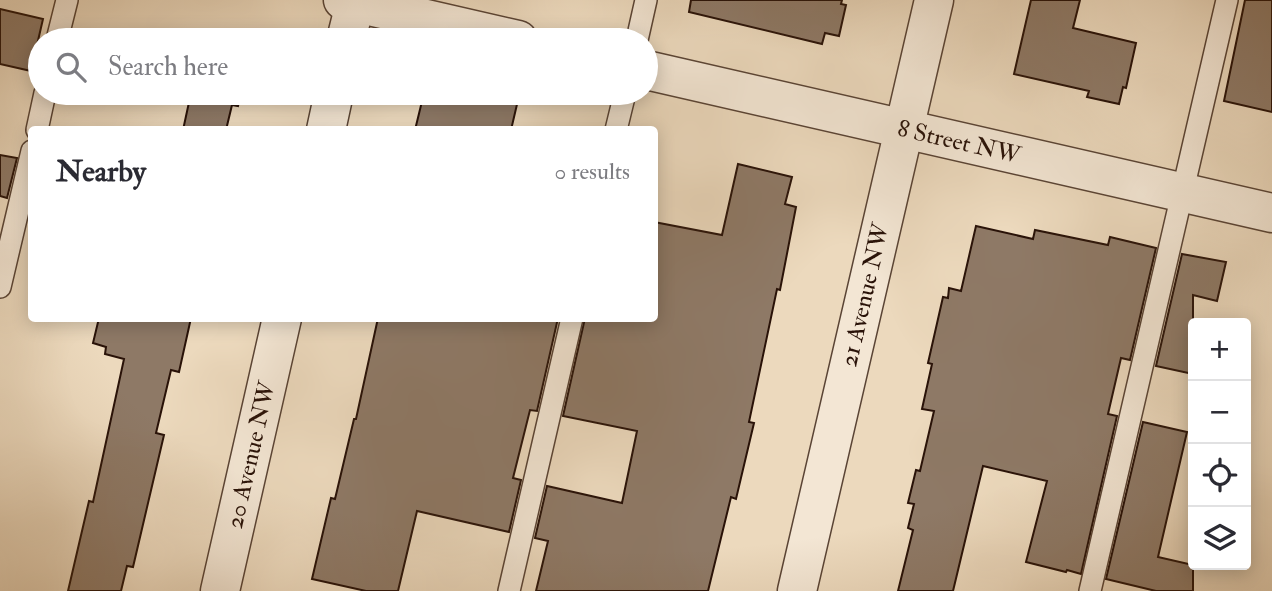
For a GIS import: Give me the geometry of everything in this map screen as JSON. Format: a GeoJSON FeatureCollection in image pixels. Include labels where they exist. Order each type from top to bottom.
{"type":"FeatureCollection","features":[{"type":"Feature","properties":{"kind":"street","name":"21 Avenue NW"},"geometry":{"type":"LineString","coordinates":[[797,591],[933,0]]}},
{"type":"Feature","properties":{"kind":"street"},"geometry":{"type":"LineString","coordinates":[[348,28],[351,1],[466,28]]}},
{"type":"Feature","properties":{"kind":"street","name":"8 Street NW"},"geometry":{"type":"LineString","coordinates":[[658,73],[1272,213]]}},
{"type":"Feature","properties":{"kind":"street"},"geometry":{"type":"LineString","coordinates":[[327,126],[331,105]]}},
{"type":"Feature","properties":{"kind":"street","name":"20 Avenue NW"},"geometry":{"type":"LineString","coordinates":[[220,591],[281,322]]}},
{"type":"Feature","properties":{"kind":"lane"},"geometry":{"type":"LineString","coordinates":[[60,28],[67,0]]}},
{"type":"Feature","properties":{"kind":"lane"},"geometry":{"type":"LineString","coordinates":[[640,28],[646,0]]}},
{"type":"Feature","properties":{"kind":"lane"},"geometry":{"type":"LineString","coordinates":[[1090,591],[1227,0]]}},
{"type":"Feature","properties":{"kind":"lane"},"geometry":{"type":"LineString","coordinates":[[38,126],[42,105]]}},
{"type":"Feature","properties":{"kind":"lane"},"geometry":{"type":"LineString","coordinates":[[617,126],[622,105]]}},
{"type":"Feature","properties":{"kind":"lane"},"geometry":{"type":"LineString","coordinates":[[0,287],[28,168]]}},
{"type":"Feature","properties":{"kind":"lane"},"geometry":{"type":"LineString","coordinates":[[509,591],[571,322]]}},
{"type":"Feature","properties":{"kind":"building"},"geometry":{"type":"Polygon","coordinates":[[[691,0],[842,0],[841,4],[846,5],[839,36],[825,33],[822,44],[689,12],[691,0]]]}},
{"type":"Feature","properties":{"kind":"building"},"geometry":{"type":"Polygon","coordinates":[[[1031,0],[1080,0],[1073,28],[1136,43],[1126,88],[1123,87],[1119,104],[1087,97],[1089,91],[1014,74],[1031,0]]]}},
{"type":"Feature","properties":{"kind":"building"},"geometry":{"type":"Polygon","coordinates":[[[1245,0],[1272,0],[1272,112],[1224,101],[1245,0]]]}},
{"type":"Feature","properties":{"kind":"building"},"geometry":{"type":"Polygon","coordinates":[[[0,9],[43,19],[41,28],[28,28],[28,70],[0,64],[0,9]]]}},
{"type":"Feature","properties":{"kind":"building"},"geometry":{"type":"Polygon","coordinates":[[[188,105],[232,105],[227,126],[184,126],[188,105]]]}},
{"type":"Feature","properties":{"kind":"building"},"geometry":{"type":"Polygon","coordinates":[[[421,105],[517,105],[512,126],[416,126],[421,105]]]}},
{"type":"Feature","properties":{"kind":"building"},"geometry":{"type":"Polygon","coordinates":[[[0,155],[17,158],[7,198],[0,196],[0,155]]]}},
{"type":"Feature","properties":{"kind":"building"},"geometry":{"type":"Polygon","coordinates":[[[738,164],[792,177],[785,204],[796,207],[749,422],[754,423],[736,499],[731,497],[708,591],[536,591],[548,541],[535,538],[547,486],[622,503],[637,431],[563,416],[584,322],[658,322],[658,223],[722,235],[738,164]]]}},
{"type":"Feature","properties":{"kind":"building"},"geometry":{"type":"Polygon","coordinates":[[[976,226],[1033,239],[1035,230],[1108,245],[1110,237],[1156,248],[1130,360],[1121,358],[1108,414],[1117,416],[1081,574],[1026,562],[1047,481],[983,466],[953,591],[898,591],[913,530],[908,528],[914,504],[908,503],[916,470],[920,471],[934,411],[922,409],[932,364],[928,363],[943,297],[948,298],[949,288],[961,291],[976,226]]]}},
{"type":"Feature","properties":{"kind":"building"},"geometry":{"type":"Polygon","coordinates":[[[1182,254],[1226,262],[1217,301],[1193,295],[1193,318],[1188,318],[1188,373],[1156,366],[1182,254]]]}},
{"type":"Feature","properties":{"kind":"building"},"geometry":{"type":"Polygon","coordinates":[[[98,322],[190,322],[179,372],[171,370],[156,433],[164,435],[133,567],[127,566],[121,591],[68,591],[89,501],[93,502],[124,359],[105,354],[106,347],[93,343],[98,322]]]}},
{"type":"Feature","properties":{"kind":"building"},"geometry":{"type":"Polygon","coordinates":[[[377,322],[557,322],[537,411],[530,410],[513,478],[521,480],[509,532],[417,511],[398,591],[366,591],[312,579],[331,498],[335,499],[377,322]]]}},
{"type":"Feature","properties":{"kind":"building"},"geometry":{"type":"Polygon","coordinates":[[[1143,422],[1187,432],[1158,557],[1188,564],[1188,570],[1193,570],[1193,591],[1156,591],[1106,579],[1143,422]]]}}]}
